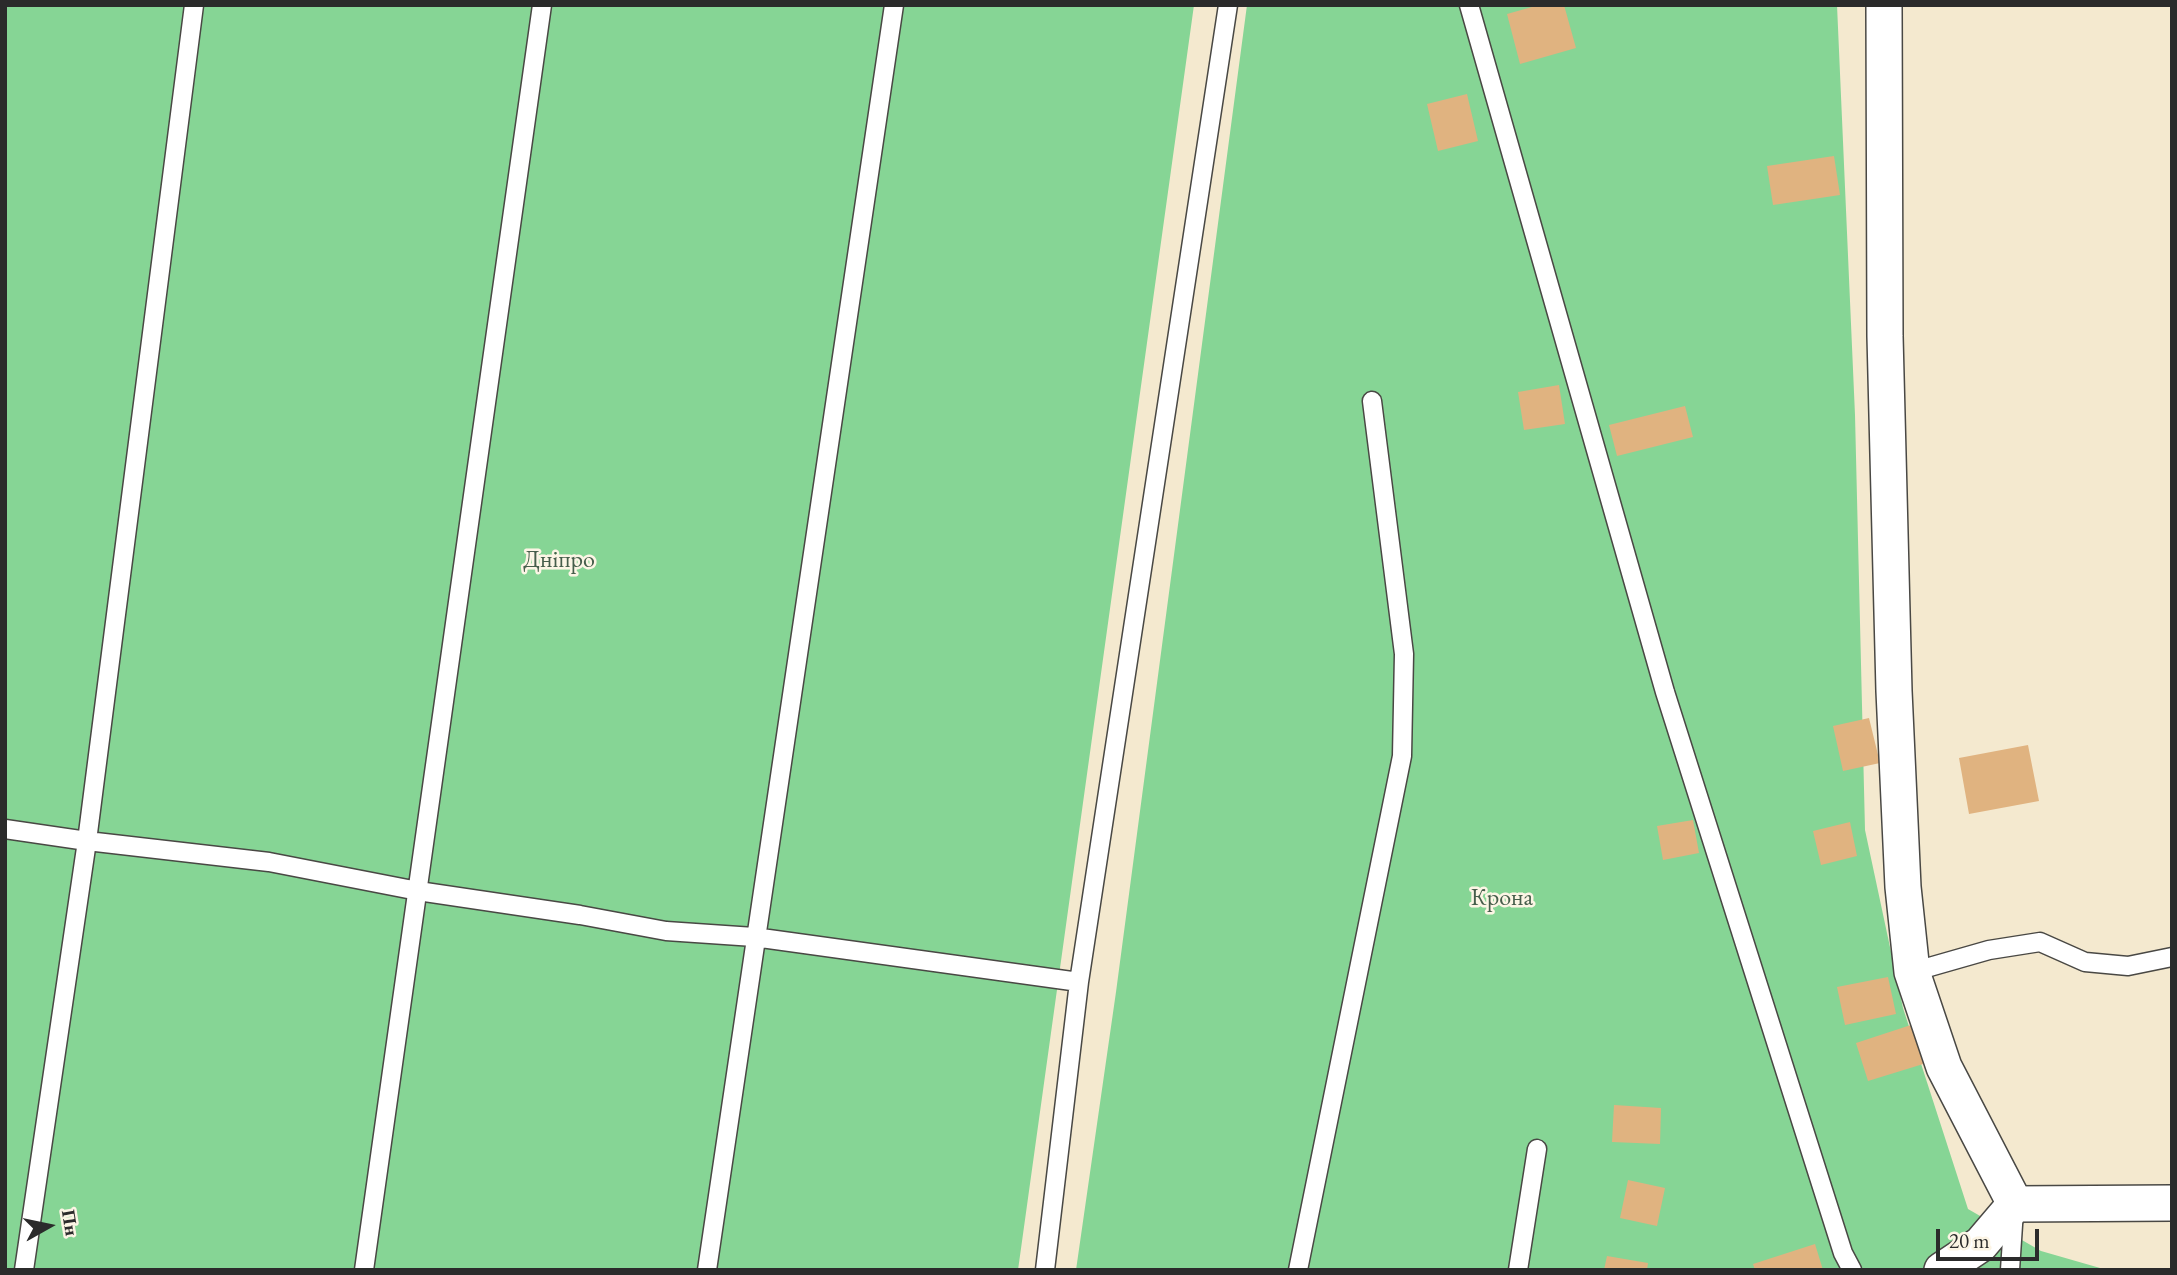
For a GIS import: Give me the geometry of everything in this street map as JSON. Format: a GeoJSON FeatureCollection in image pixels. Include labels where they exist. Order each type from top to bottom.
{"type":"FeatureCollection","features":[{"type":"Feature","properties":{"kind":"street"},"geometry":{"type":"LineString","coordinates":[[1884,5],[1885,336],[1894,691],[1903,887],[1912,972],[1944,1068],[2014,1204]]}},
{"type":"Feature","properties":{"kind":"street"},"geometry":{"type":"LineString","coordinates":[[2014,1204],[2172,1203]]}},
{"type":"Feature","properties":{"kind":"street"},"geometry":{"type":"LineString","coordinates":[[1942,1270],[1981,1244],[2014,1204]]}},
{"type":"Feature","properties":{"kind":"lane"},"geometry":{"type":"LineString","coordinates":[[24,1270],[87,841],[194,5]]}},
{"type":"Feature","properties":{"kind":"lane"},"geometry":{"type":"LineString","coordinates":[[363,1270],[541,5]]}},
{"type":"Feature","properties":{"kind":"lane"},"geometry":{"type":"LineString","coordinates":[[707,1270],[754,937],[894,5]]}},
{"type":"Feature","properties":{"kind":"lane"},"geometry":{"type":"LineString","coordinates":[[1045,1270],[1079,982],[1228,5]]}},
{"type":"Feature","properties":{"kind":"lane"},"geometry":{"type":"LineString","coordinates":[[1469,5],[1665,692],[1843,1253],[1852,1270]]}},
{"type":"Feature","properties":{"kind":"lane"},"geometry":{"type":"LineString","coordinates":[[1298,1270],[1402,756],[1404,654],[1372,401]]}},
{"type":"Feature","properties":{"kind":"lane"},"geometry":{"type":"LineString","coordinates":[[5,829],[269,862],[418,891],[580,915],[666,931],[754,937],[1079,982]]}},
{"type":"Feature","properties":{"kind":"lane"},"geometry":{"type":"LineString","coordinates":[[1912,972],[1989,950],[2040,942],[2085,962],[2128,966],[2172,957]]}},
{"type":"Feature","properties":{"kind":"lane"},"geometry":{"type":"LineString","coordinates":[[1518,1270],[1537,1149]]}},
{"type":"Feature","properties":{"kind":"lane"},"geometry":{"type":"LineString","coordinates":[[2010,1270],[2014,1204]]}},
{"type":"Feature","properties":{"kind":"green space","name":"Дніпро"},"geometry":{"type":"Polygon","coordinates":[[[5,5],[1194,5],[1018,1270],[5,1270],[5,5]]]}},
{"type":"Feature","properties":{"kind":"green space","name":"Крона"},"geometry":{"type":"Polygon","coordinates":[[[1247,5],[1837,5],[1855,415],[1865,830],[1903,1008],[1968,1209],[2041,1251],[2107,1270],[1076,1270],[1116,992],[1247,5]]]}},
{"type":"Feature","properties":{"kind":"building"},"geometry":{"type":"Polygon","coordinates":[[[1539,5],[1564,5],[1576,48],[1520,64],[1507,14],[1539,5]]]}},
{"type":"Feature","properties":{"kind":"building"},"geometry":{"type":"Polygon","coordinates":[[[1467,94],[1478,141],[1438,151],[1427,104],[1467,94]]]}},
{"type":"Feature","properties":{"kind":"building"},"geometry":{"type":"Polygon","coordinates":[[[1834,156],[1840,195],[1773,205],[1767,166],[1834,156]]]}},
{"type":"Feature","properties":{"kind":"building"},"geometry":{"type":"Polygon","coordinates":[[[1559,385],[1565,424],[1524,430],[1518,392],[1559,385]]]}},
{"type":"Feature","properties":{"kind":"building"},"geometry":{"type":"Polygon","coordinates":[[[1685,406],[1693,437],[1617,456],[1609,425],[1685,406]]]}},
{"type":"Feature","properties":{"kind":"building"},"geometry":{"type":"Polygon","coordinates":[[[1869,718],[1880,763],[1843,771],[1833,726],[1869,718]]]}},
{"type":"Feature","properties":{"kind":"building"},"geometry":{"type":"Polygon","coordinates":[[[2028,745],[2039,801],[1969,814],[1959,758],[2028,745]]]}},
{"type":"Feature","properties":{"kind":"building"},"geometry":{"type":"Polygon","coordinates":[[[1693,820],[1699,853],[1663,860],[1657,826],[1693,820]]]}},
{"type":"Feature","properties":{"kind":"building"},"geometry":{"type":"Polygon","coordinates":[[[1850,822],[1857,856],[1821,865],[1813,831],[1850,822]]]}},
{"type":"Feature","properties":{"kind":"building"},"geometry":{"type":"Polygon","coordinates":[[[1888,977],[1896,1014],[1845,1025],[1837,987],[1888,977]]]}},
{"type":"Feature","properties":{"kind":"building"},"geometry":{"type":"Polygon","coordinates":[[[1920,1022],[1933,1061],[1868,1081],[1856,1043],[1920,1022]]]}},
{"type":"Feature","properties":{"kind":"building"},"geometry":{"type":"Polygon","coordinates":[[[1614,1105],[1661,1108],[1660,1144],[1612,1142],[1614,1105]]]}},
{"type":"Feature","properties":{"kind":"building"},"geometry":{"type":"Polygon","coordinates":[[[1628,1180],[1665,1188],[1657,1226],[1620,1218],[1628,1180]]]}},
{"type":"Feature","properties":{"kind":"building"},"geometry":{"type":"Polygon","coordinates":[[[1815,1244],[1823,1270],[1755,1270],[1753,1264],[1815,1244]]]}},
{"type":"Feature","properties":{"kind":"building"},"geometry":{"type":"Polygon","coordinates":[[[1607,1256],[1648,1263],[1647,1270],[1604,1270],[1607,1256]]]}}]}
